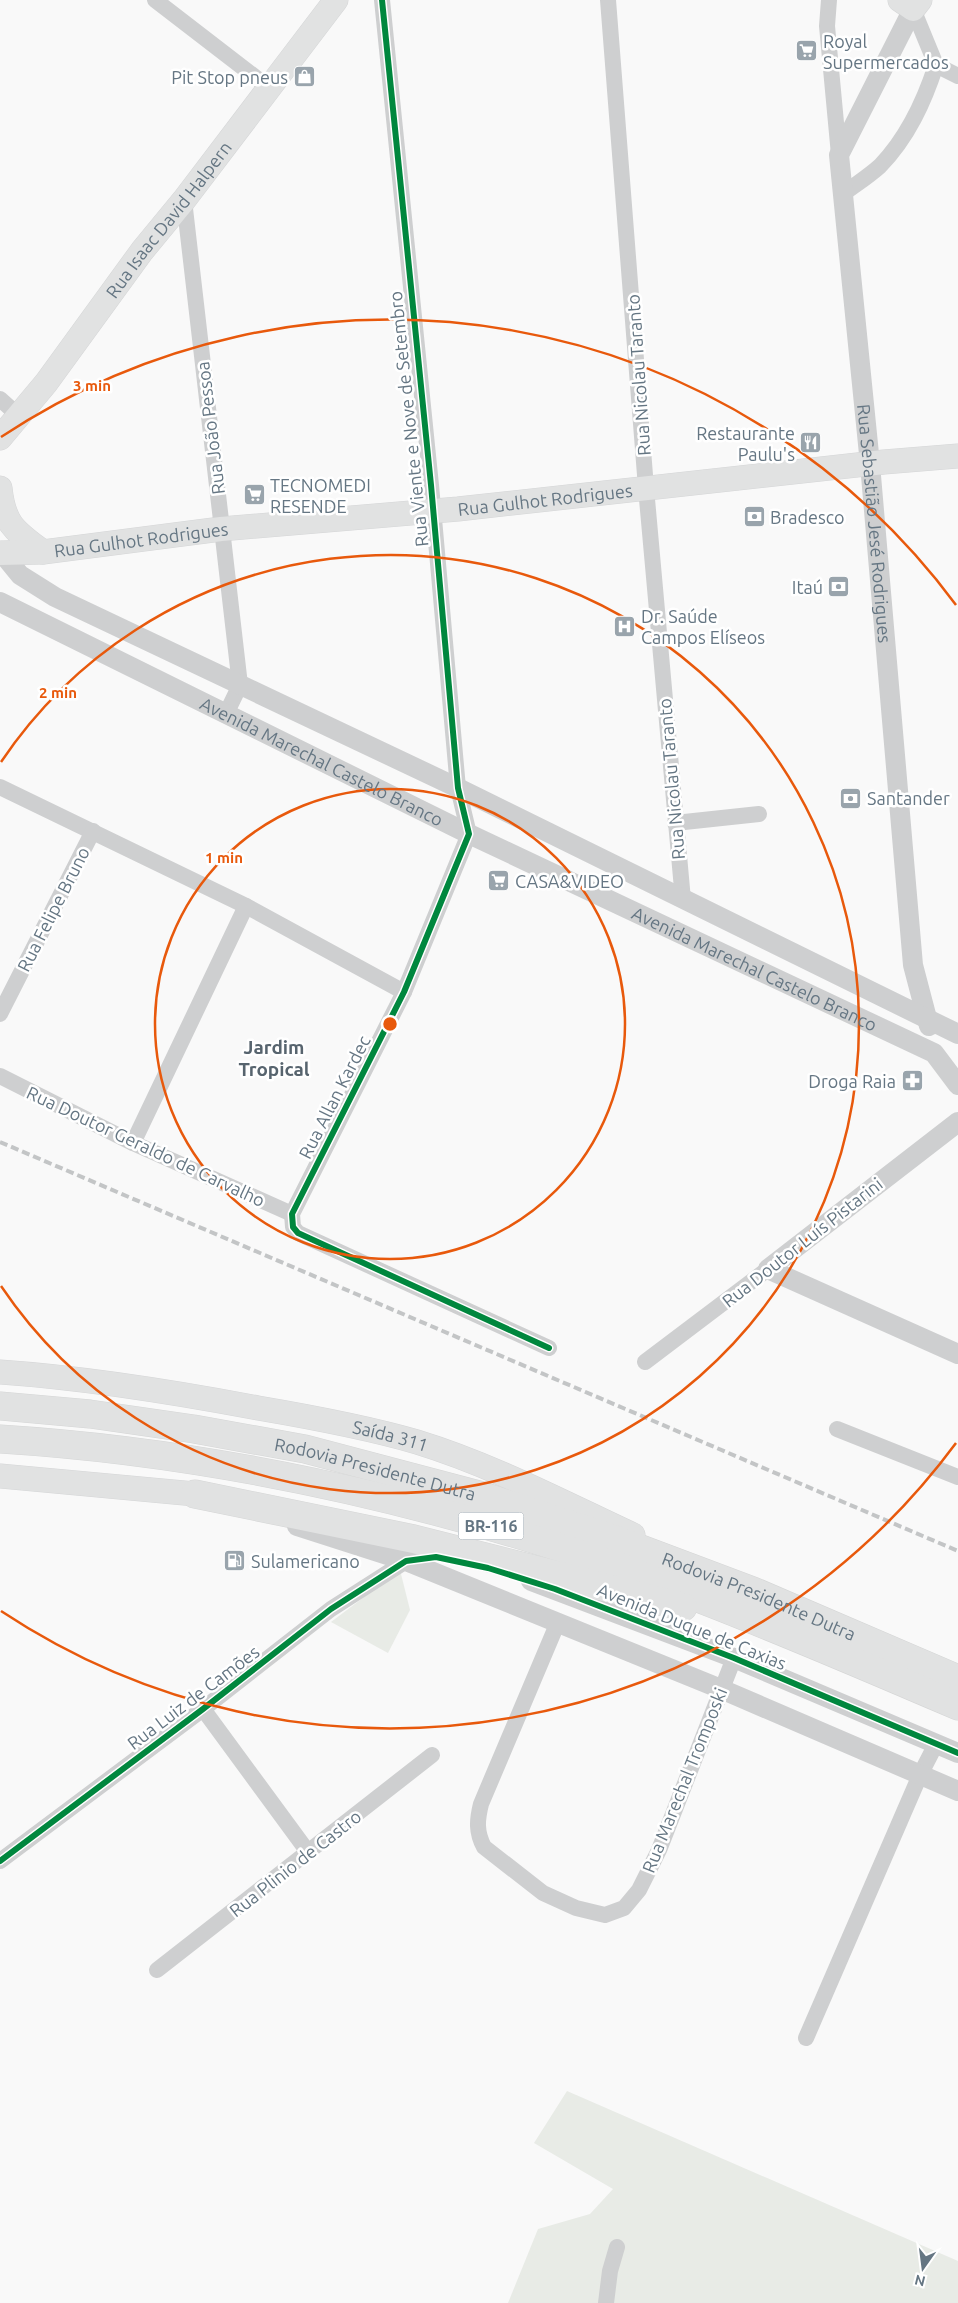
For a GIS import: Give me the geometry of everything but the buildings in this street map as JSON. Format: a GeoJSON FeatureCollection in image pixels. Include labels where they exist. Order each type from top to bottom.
{"type":"FeatureCollection","features":[{"type":"Feature","properties":{"kind":"highway","name":"Rodovia Presidente Dutra"},"geometry":{"type":"LineString","coordinates":[[0,1406],[90,1414],[184,1427],[305,1449],[482,1496],[555,1518],[753,1591],[958,1679]]}},
{"type":"Feature","properties":{"kind":"highway","name":"Rodovia Presidente Dutra"},"geometry":{"type":"LineString","coordinates":[[0,1439],[74,1444],[291,1477],[466,1518],[615,1566],[755,1620],[958,1706]]}},
{"type":"Feature","properties":{"kind":"highway"},"geometry":{"type":"LineString","coordinates":[[195,1494],[414,1539],[665,1603],[755,1620]]}},
{"type":"Feature","properties":{"kind":"main road","name":"Rua Isaac David Halpern"},"geometry":{"type":"LineString","coordinates":[[0,444],[142,251],[184,200],[336,0]]}},
{"type":"Feature","properties":{"kind":"main road","name":"Rua Gulhot Rodrigues"},"geometry":{"type":"LineString","coordinates":[[0,552],[43,552],[221,529],[432,512],[958,456]]}},
{"type":"Feature","properties":{"kind":"main road"},"geometry":{"type":"LineString","coordinates":[[0,488],[5,516],[14,530],[43,552]]}},
{"type":"Feature","properties":{"kind":"main road","name":"Saída 311"},"geometry":{"type":"LineString","coordinates":[[0,1372],[66,1376],[186,1394],[307,1417],[417,1442],[506,1475],[753,1591]]}},
{"type":"Feature","properties":{"kind":"main road"},"geometry":{"type":"LineString","coordinates":[[0,1476],[195,1494]]}},
{"type":"Feature","properties":{"kind":"street"},"geometry":{"type":"LineString","coordinates":[[155,0],[268,88]]}},
{"type":"Feature","properties":{"kind":"street","name":"Rua Viente e Nove de Setembro"},"geometry":{"type":"LineString","coordinates":[[382,0],[458,788],[469,834]]}},
{"type":"Feature","properties":{"kind":"street","name":"Rua Nicolau Taranto"},"geometry":{"type":"LineString","coordinates":[[608,0],[646,488],[683,900]]}},
{"type":"Feature","properties":{"kind":"street"},"geometry":{"type":"LineString","coordinates":[[829,0],[827,26],[839,155]]}},
{"type":"Feature","properties":{"kind":"street"},"geometry":{"type":"LineString","coordinates":[[839,155],[911,3]]}},
{"type":"Feature","properties":{"kind":"street"},"geometry":{"type":"LineString","coordinates":[[911,3],[936,65],[958,76]]}},
{"type":"Feature","properties":{"kind":"street"},"geometry":{"type":"LineString","coordinates":[[843,194],[879,167],[895,148],[919,111],[936,65]]}},
{"type":"Feature","properties":{"kind":"street","name":"Rua Sebastião Jesé Rodrigues"},"geometry":{"type":"LineString","coordinates":[[839,155],[870,464],[913,965],[934,1053]]}},
{"type":"Feature","properties":{"kind":"street","name":"Rua João Pessoa"},"geometry":{"type":"LineString","coordinates":[[184,200],[240,685]]}},
{"type":"Feature","properties":{"kind":"street"},"geometry":{"type":"LineString","coordinates":[[0,399],[20,417]]}},
{"type":"Feature","properties":{"kind":"street","name":"Avenida Marechal Castelo Branco"},"geometry":{"type":"LineString","coordinates":[[0,552],[20,575],[40,589],[458,788],[958,1034]]}},
{"type":"Feature","properties":{"kind":"street","name":"Avenida Marechal Castelo Branco"},"geometry":{"type":"LineString","coordinates":[[0,602],[469,834],[934,1053],[958,1085]]}},
{"type":"Feature","properties":{"kind":"street"},"geometry":{"type":"LineString","coordinates":[[226,714],[240,685]]}},
{"type":"Feature","properties":{"kind":"street"},"geometry":{"type":"LineString","coordinates":[[0,787],[246,906],[404,992]]}},
{"type":"Feature","properties":{"kind":"street"},"geometry":{"type":"LineString","coordinates":[[675,824],[759,814]]}},
{"type":"Feature","properties":{"kind":"street","name":"Rua Felipe Bruno"},"geometry":{"type":"LineString","coordinates":[[0,1014],[93,831]]}},
{"type":"Feature","properties":{"kind":"street","name":"Rua Allan Kardec"},"geometry":{"type":"LineString","coordinates":[[292,1214],[404,992],[469,834]]}},
{"type":"Feature","properties":{"kind":"street"},"geometry":{"type":"LineString","coordinates":[[133,1143],[246,906]]}},
{"type":"Feature","properties":{"kind":"street","name":"Rua Doutor Geraldo de Carvalho"},"geometry":{"type":"LineString","coordinates":[[0,1076],[133,1143],[292,1214]]}},
{"type":"Feature","properties":{"kind":"street","name":"Rua Doutor Luís Pistarini"},"geometry":{"type":"LineString","coordinates":[[645,1362],[958,1122]]}},
{"type":"Feature","properties":{"kind":"street"},"geometry":{"type":"LineString","coordinates":[[292,1214],[293,1227],[298,1233],[549,1348]]}},
{"type":"Feature","properties":{"kind":"street"},"geometry":{"type":"LineString","coordinates":[[768,1268],[958,1354]]}},
{"type":"Feature","properties":{"kind":"street"},"geometry":{"type":"LineString","coordinates":[[838,1429],[958,1478]]}},
{"type":"Feature","properties":{"kind":"street","name":"Avenida Duque de Caxias"},"geometry":{"type":"LineString","coordinates":[[195,1494],[406,1561],[721,1689],[958,1791]]}},
{"type":"Feature","properties":{"kind":"street","name":"Avenida Duque de Caxias"},"geometry":{"type":"LineString","coordinates":[[406,1561],[436,1557],[488,1568],[555,1589],[734,1658],[958,1753]]}},
{"type":"Feature","properties":{"kind":"street","name":"Rua Luiz de Camões"},"geometry":{"type":"LineString","coordinates":[[0,1861],[203,1709],[331,1609],[406,1561]]}},
{"type":"Feature","properties":{"kind":"street","name":"Rua Marechal Tromposki"},"geometry":{"type":"LineString","coordinates":[[558,1622],[481,1804],[477,1824],[478,1838],[484,1847],[543,1894],[576,1908],[605,1914],[624,1908],[639,1890],[659,1850],[734,1658]]}},
{"type":"Feature","properties":{"kind":"street"},"geometry":{"type":"LineString","coordinates":[[203,1709],[308,1852]]}},
{"type":"Feature","properties":{"kind":"street"},"geometry":{"type":"LineString","coordinates":[[806,2038],[920,1775],[936,1744]]}},
{"type":"Feature","properties":{"kind":"street","name":"Rua Plinio de Castro"},"geometry":{"type":"LineString","coordinates":[[157,1970],[432,1756]]}},
{"type":"Feature","properties":{"kind":"street"},"geometry":{"type":"LineString","coordinates":[[606,2303],[610,2271],[617,2247]]}},
{"type":"Feature","properties":{"kind":"shaded area"},"geometry":{"type":"Polygon","coordinates":[[[400,1570],[410,1610],[388,1653],[331,1622],[400,1570]]]}},
{"type":"Feature","properties":{"kind":"shaded area"},"geometry":{"type":"Polygon","coordinates":[[[567,2091],[958,2261],[958,2303],[508,2303],[538,2229],[590,2214],[613,2189],[534,2143],[567,2091]]]}},
{"type":"Feature","properties":{"kind":"railway"},"geometry":{"type":"LineString","coordinates":[[0,1142],[958,1551]]}},
{"type":"Feature","properties":{"kind":"cycle path"},"geometry":{"type":"LineString","coordinates":[[382,0],[431,485],[458,788],[469,834],[404,992],[292,1214],[293,1227],[298,1233],[549,1348]]}},
{"type":"Feature","properties":{"kind":"cycle path"},"geometry":{"type":"LineString","coordinates":[[0,1861],[203,1709],[331,1609],[406,1561],[436,1557],[488,1568],[555,1589],[734,1658],[958,1753]]}},
{"type":"Feature","properties":{"kind":"place","name":"Royal Supermercados"},"geometry":{"type":"Point","coordinates":[807,51]}},
{"type":"Feature","properties":{"kind":"place","name":"Pit Stop pneus"},"geometry":{"type":"Point","coordinates":[304,77]}},
{"type":"Feature","properties":{"kind":"place","name":"Restaurante Paulu's"},"geometry":{"type":"Point","coordinates":[811,443]}},
{"type":"Feature","properties":{"kind":"place","name":"TECNOMEDI RESENDE"},"geometry":{"type":"Point","coordinates":[254,495]}},
{"type":"Feature","properties":{"kind":"place","name":"Bradesco"},"geometry":{"type":"Point","coordinates":[754,517]}},
{"type":"Feature","properties":{"kind":"place","name":"Itaú"},"geometry":{"type":"Point","coordinates":[839,587]}},
{"type":"Feature","properties":{"kind":"place","name":"Dr. Saúde Campos Elíseos"},"geometry":{"type":"Point","coordinates":[625,626]}},
{"type":"Feature","properties":{"kind":"place","name":"Santander"},"geometry":{"type":"Point","coordinates":[851,798]}},
{"type":"Feature","properties":{"kind":"place","name":"CASA&VIDEO"},"geometry":{"type":"Point","coordinates":[499,881]}},
{"type":"Feature","properties":{"kind":"place","name":"Droga Raia"},"geometry":{"type":"Point","coordinates":[912,1081]}},
{"type":"Feature","properties":{"kind":"place","name":"Sulamericano"},"geometry":{"type":"Point","coordinates":[235,1561]}},
{"type":"Feature","properties":{"kind":"district","name":"Jardim Tropical"},"geometry":{"type":"Point","coordinates":[274,1058]}}]}
